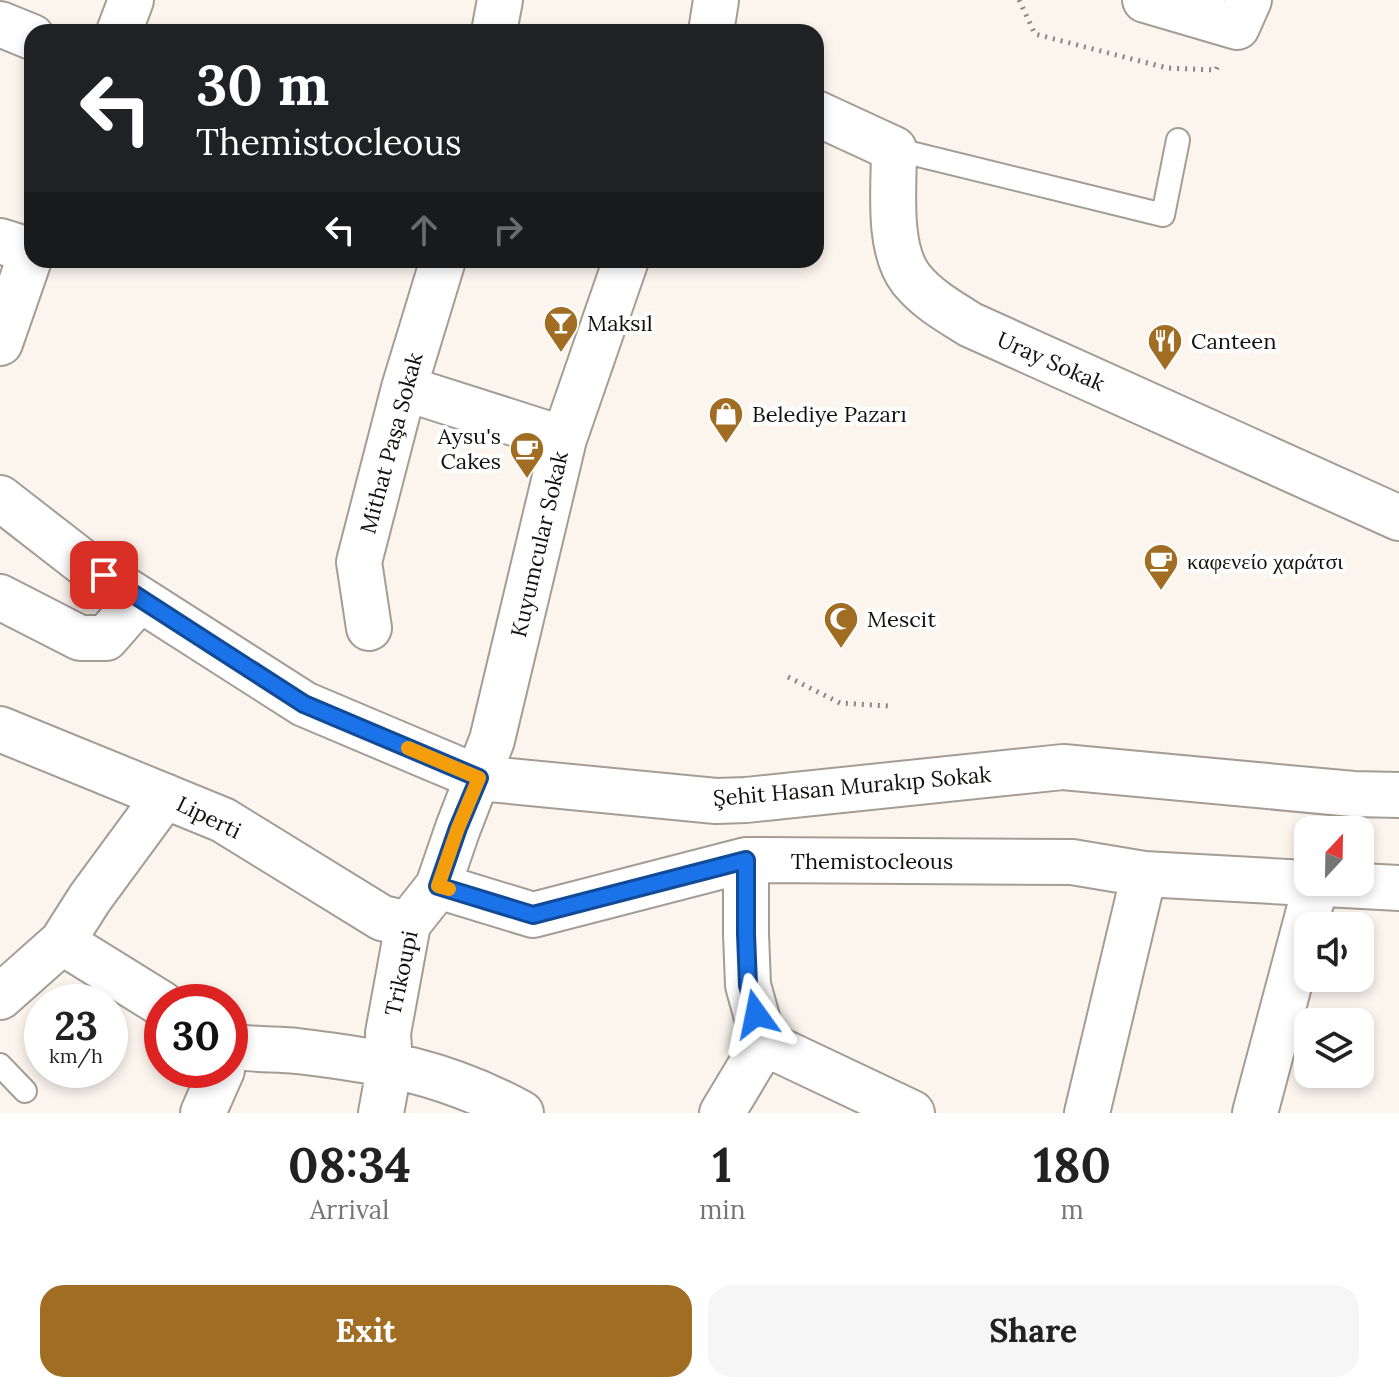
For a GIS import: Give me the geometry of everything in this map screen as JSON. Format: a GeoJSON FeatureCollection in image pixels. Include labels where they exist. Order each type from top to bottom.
{"type":"FeatureCollection","features":[{"type":"Feature","properties":{"kind":"street"},"geometry":{"type":"LineString","coordinates":[[122,24],[131,0]]}},
{"type":"Feature","properties":{"kind":"street"},"geometry":{"type":"LineString","coordinates":[[496,24],[500,0]]}},
{"type":"Feature","properties":{"kind":"street"},"geometry":{"type":"LineString","coordinates":[[712,24],[716,0]]}},
{"type":"Feature","properties":{"kind":"street"},"geometry":{"type":"LineString","coordinates":[[1145,0],[1243,14]]}},
{"type":"Feature","properties":{"kind":"street"},"geometry":{"type":"LineString","coordinates":[[0,24],[24,34]]}},
{"type":"Feature","properties":{"kind":"street"},"geometry":{"type":"LineString","coordinates":[[824,117],[894,149]]}},
{"type":"Feature","properties":{"kind":"street","name":"Uray Sokak"},"geometry":{"type":"LineString","coordinates":[[894,149],[894,220],[904,266],[926,294],[946,310],[971,325],[1399,518]]}},
{"type":"Feature","properties":{"kind":"street"},"geometry":{"type":"LineString","coordinates":[[0,241],[24,248]]}},
{"type":"Feature","properties":{"kind":"street"},"geometry":{"type":"LineString","coordinates":[[0,343],[26,268]]}},
{"type":"Feature","properties":{"kind":"street","name":"Mithat Paşa Sokak"},"geometry":{"type":"LineString","coordinates":[[369,628],[359,562],[404,388],[441,268]]}},
{"type":"Feature","properties":{"kind":"street","name":"Kuyumcular Sokak"},"geometry":{"type":"LineString","coordinates":[[458,828],[486,759],[564,439],[623,268]]}},
{"type":"Feature","properties":{"kind":"street"},"geometry":{"type":"LineString","coordinates":[[404,388],[564,439]]}},
{"type":"Feature","properties":{"kind":"street","name":"Şehit Hasan Murakıp Sokak"},"geometry":{"type":"LineString","coordinates":[[0,498],[85,564],[304,704],[486,759],[716,801],[1063,767],[1353,794],[1399,795]]}},
{"type":"Feature","properties":{"kind":"street"},"geometry":{"type":"LineString","coordinates":[[0,597],[80,638],[106,638],[140,599]]}},
{"type":"Feature","properties":{"kind":"street","name":"Liperti"},"geometry":{"type":"LineString","coordinates":[[0,729],[223,820],[382,918],[408,924]]}},
{"type":"Feature","properties":{"kind":"street"},"geometry":{"type":"LineString","coordinates":[[0,997],[62,942],[90,898],[165,796]]}},
{"type":"Feature","properties":{"kind":"street","name":"Trikoupi"},"geometry":{"type":"LineString","coordinates":[[381,1113],[408,924],[438,886],[458,828]]}},
{"type":"Feature","properties":{"kind":"street"},"geometry":{"type":"LineString","coordinates":[[722,1113],[764,1043],[748,985],[746,860]]}},
{"type":"Feature","properties":{"kind":"street","name":"Themistocleous"},"geometry":{"type":"LineString","coordinates":[[438,886],[533,915],[746,860],[1072,862],[1144,874],[1294,883]]}},
{"type":"Feature","properties":{"kind":"street"},"geometry":{"type":"LineString","coordinates":[[1087,1113],[1144,874]]}},
{"type":"Feature","properties":{"kind":"street","name":"Themistocleous"},"geometry":{"type":"LineString","coordinates":[[1374,887],[1399,888]]}},
{"type":"Feature","properties":{"kind":"street"},"geometry":{"type":"LineString","coordinates":[[1255,1113],[1313,896]]}},
{"type":"Feature","properties":{"kind":"street"},"geometry":{"type":"LineString","coordinates":[[62,942],[144,993]]}},
{"type":"Feature","properties":{"kind":"street"},"geometry":{"type":"LineString","coordinates":[[764,1043],[912,1113]]}},
{"type":"Feature","properties":{"kind":"street"},"geometry":{"type":"LineString","coordinates":[[248,1052],[389,1048],[521,1113]]}},
{"type":"Feature","properties":{"kind":"street"},"geometry":{"type":"LineString","coordinates":[[203,1113],[213,1088]]}},
{"type":"Feature","properties":{"kind":"lane"},"geometry":{"type":"LineString","coordinates":[[894,149],[1163,215],[1178,140]]}},
{"type":"Feature","properties":{"kind":"lane"},"geometry":{"type":"LineString","coordinates":[[0,1065],[25,1091]]}},
{"type":"Feature","properties":{"kind":"path"},"geometry":{"type":"LineString","coordinates":[[1019,0],[1035,34],[1167,68],[1216,70],[1243,14]]}},
{"type":"Feature","properties":{"kind":"path"},"geometry":{"type":"LineString","coordinates":[[788,677],[840,703],[889,706]]}},
{"type":"Feature","properties":{"kind":"slow traffic"},"geometry":{"type":"LineString","coordinates":[[408,748],[479,778],[438,886],[449,889]]}},
{"type":"Feature","properties":{"kind":"place","name":"Maksıl"},"geometry":{"type":"Point","coordinates":[561,354]}},
{"type":"Feature","properties":{"kind":"place","name":"Canteen"},"geometry":{"type":"Point","coordinates":[1165,372]}},
{"type":"Feature","properties":{"kind":"place","name":"Belediye Pazarı"},"geometry":{"type":"Point","coordinates":[726,445]}},
{"type":"Feature","properties":{"kind":"place","name":"Aysu's Cakes"},"geometry":{"type":"Point","coordinates":[527,480]}},
{"type":"Feature","properties":{"kind":"place","name":"καφενείο χαράτσι"},"geometry":{"type":"Point","coordinates":[1161,592]}},
{"type":"Feature","properties":{"kind":"place","name":"Mescit"},"geometry":{"type":"Point","coordinates":[841,650]}},
{"type":"Feature","properties":{"kind":"route"},"geometry":{"type":"LineString","coordinates":[[104,575],[304,704],[479,778],[438,886],[533,915],[746,860],[748,985],[756,1014]]}}]}
